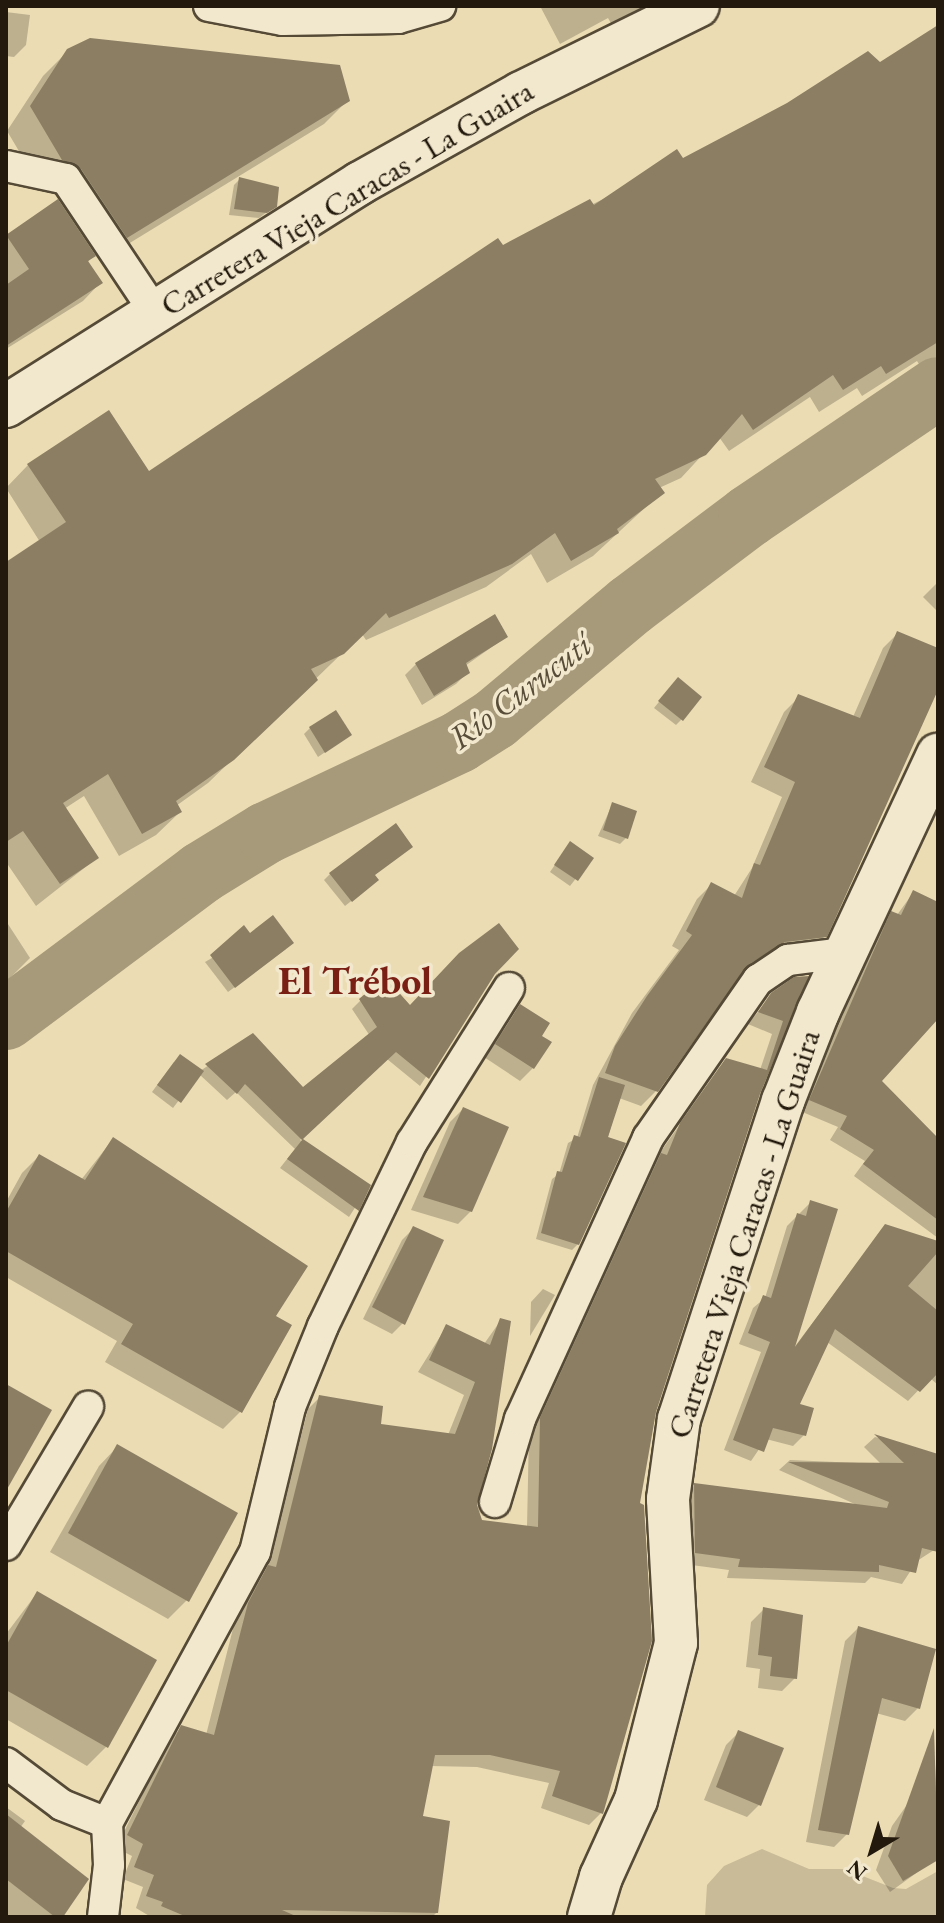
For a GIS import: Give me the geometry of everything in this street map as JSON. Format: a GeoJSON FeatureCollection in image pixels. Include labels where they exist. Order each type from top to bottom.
{"type":"FeatureCollection","features":[{"type":"Feature","properties":{"kind":"main road","name":"Carretera Vieja Caracas - La Guaira"},"geometry":{"type":"LineString","coordinates":[[6,406],[360,183],[521,93],[698,6]]}},
{"type":"Feature","properties":{"kind":"main road","name":"Carretera Vieja Caracas - La Guaira"},"geometry":{"type":"LineString","coordinates":[[589,1917],[601,1877],[636,1800],[676,1643],[668,1499],[679,1419],[783,1101],[848,947],[938,755]]}},
{"type":"Feature","properties":{"kind":"street"},"geometry":{"type":"LineString","coordinates":[[209,6],[283,20],[398,18],[440,6]]}},
{"type":"Feature","properties":{"kind":"street"},"geometry":{"type":"LineString","coordinates":[[6,166],[66,179],[154,311]]}},
{"type":"Feature","properties":{"kind":"street"},"geometry":{"type":"LineString","coordinates":[[495,1502],[520,1419],[648,1138],[758,980],[788,960],[843,953],[848,947]]}},
{"type":"Feature","properties":{"kind":"street"},"geometry":{"type":"LineString","coordinates":[[103,1917],[109,1865],[107,1823],[255,1552],[290,1407],[323,1326],[412,1142],[509,988]]}},
{"type":"Feature","properties":{"kind":"street"},"geometry":{"type":"LineString","coordinates":[[6,1545],[88,1407]]}},
{"type":"Feature","properties":{"kind":"street"},"geometry":{"type":"LineString","coordinates":[[6,1763],[62,1805],[107,1823]]}},
{"type":"Feature","properties":{"kind":"shaded area"},"geometry":{"type":"Polygon","coordinates":[[[762,1849],[809,1869],[845,1869],[893,1888],[906,1889],[938,1871],[938,1917],[705,1917],[707,1885],[724,1866],[762,1849]]]}},
{"type":"Feature","properties":{"kind":"building"},"geometry":{"type":"Polygon","coordinates":[[[938,25],[938,342],[886,374],[881,366],[843,390],[833,375],[753,430],[742,414],[706,455],[655,479],[665,493],[617,529],[619,533],[571,561],[555,533],[512,564],[389,618],[386,613],[344,654],[311,669],[318,680],[234,760],[176,801],[182,812],[142,834],[108,774],[63,803],[99,858],[60,884],[23,831],[6,842],[6,562],[66,522],[27,464],[109,410],[149,471],[498,238],[503,245],[590,199],[594,205],[677,149],[683,158],[787,103],[868,51],[880,62],[938,25]]]}},
{"type":"Feature","properties":{"kind":"building"},"geometry":{"type":"Polygon","coordinates":[[[90,38],[340,65],[350,101],[127,238],[81,169],[62,160],[30,106],[67,49],[90,38]]]}},
{"type":"Feature","properties":{"kind":"building"},"geometry":{"type":"Polygon","coordinates":[[[239,177],[279,187],[277,207],[267,213],[234,209],[239,177]]]}},
{"type":"Feature","properties":{"kind":"building"},"geometry":{"type":"Polygon","coordinates":[[[58,199],[96,256],[88,261],[103,283],[6,346],[6,285],[29,269],[6,235],[58,199]]]}},
{"type":"Feature","properties":{"kind":"building"},"geometry":{"type":"Polygon","coordinates":[[[495,614],[508,637],[466,663],[470,673],[434,696],[415,663],[495,614]]]}},
{"type":"Feature","properties":{"kind":"building"},"geometry":{"type":"Polygon","coordinates":[[[897,631],[938,648],[938,690],[827,937],[785,942],[748,965],[658,1092],[605,1073],[615,1046],[692,935],[686,931],[711,882],[742,898],[754,863],[760,865],[795,782],[764,767],[798,694],[860,718],[897,631]]]}},
{"type":"Feature","properties":{"kind":"building"},"geometry":{"type":"Polygon","coordinates":[[[678,677],[702,697],[683,721],[658,701],[678,677]]]}},
{"type":"Feature","properties":{"kind":"building"},"geometry":{"type":"Polygon","coordinates":[[[336,710],[352,735],[325,753],[309,727],[336,710]]]}},
{"type":"Feature","properties":{"kind":"building"},"geometry":{"type":"Polygon","coordinates":[[[612,802],[637,811],[628,839],[603,830],[612,802]]]}},
{"type":"Feature","properties":{"kind":"building"},"geometry":{"type":"Polygon","coordinates":[[[396,823],[413,847],[375,875],[379,880],[352,902],[329,873],[396,823]]]}},
{"type":"Feature","properties":{"kind":"building"},"geometry":{"type":"Polygon","coordinates":[[[570,841],[594,858],[578,881],[554,865],[570,841]]]}},
{"type":"Feature","properties":{"kind":"building"},"geometry":{"type":"Polygon","coordinates":[[[913,890],[938,902],[938,1019],[882,1081],[938,1138],[938,1220],[863,1164],[874,1150],[840,1129],[847,1116],[809,1100],[891,911],[901,915],[913,890]]]}},
{"type":"Feature","properties":{"kind":"building"},"geometry":{"type":"Polygon","coordinates":[[[273,915],[294,943],[235,988],[210,955],[244,925],[250,933],[273,915]]]}},
{"type":"Feature","properties":{"kind":"building"},"geometry":{"type":"Polygon","coordinates":[[[499,923],[519,949],[495,974],[429,1079],[396,1052],[303,1139],[371,1185],[359,1211],[287,1159],[302,1140],[245,1084],[237,1094],[205,1064],[253,1033],[303,1087],[377,1027],[359,999],[385,977],[410,1005],[459,953],[499,923]]]}},
{"type":"Feature","properties":{"kind":"building"},"geometry":{"type":"Polygon","coordinates":[[[809,976],[760,1094],[656,1412],[640,1503],[644,1505],[652,1641],[603,1814],[552,1796],[560,1771],[490,1755],[435,1755],[423,1816],[450,1821],[438,1913],[282,1910],[298,1917],[187,1917],[161,1906],[163,1902],[146,1896],[154,1875],[134,1867],[143,1844],[127,1835],[181,1725],[214,1735],[248,1603],[268,1565],[276,1567],[319,1395],[383,1406],[381,1424],[455,1434],[475,1382],[429,1360],[446,1324],[490,1345],[500,1318],[511,1321],[492,1449],[477,1505],[482,1520],[538,1527],[540,1418],[661,1153],[667,1155],[680,1123],[726,1058],[767,1070],[783,1021],[758,1012],[771,993],[794,977],[809,976]]]}},
{"type":"Feature","properties":{"kind":"building"},"geometry":{"type":"Polygon","coordinates":[[[520,1004],[550,1023],[542,1036],[552,1042],[534,1069],[495,1044],[520,1004]]]}},
{"type":"Feature","properties":{"kind":"building"},"geometry":{"type":"Polygon","coordinates":[[[180,1054],[204,1071],[181,1103],[157,1085],[180,1054]]]}},
{"type":"Feature","properties":{"kind":"building"},"geometry":{"type":"Polygon","coordinates":[[[599,1077],[625,1085],[608,1137],[626,1143],[579,1245],[541,1233],[557,1171],[562,1172],[574,1135],[580,1137],[599,1077]]]}},
{"type":"Feature","properties":{"kind":"building"},"geometry":{"type":"Polygon","coordinates":[[[463,1107],[509,1127],[472,1212],[423,1197],[463,1107]]]}},
{"type":"Feature","properties":{"kind":"building"},"geometry":{"type":"Polygon","coordinates":[[[113,1137],[308,1266],[276,1316],[292,1325],[242,1413],[121,1344],[133,1324],[6,1251],[6,1212],[39,1154],[85,1180],[113,1137]]]}},
{"type":"Feature","properties":{"kind":"building"},"geometry":{"type":"Polygon","coordinates":[[[810,1200],[838,1209],[795,1347],[885,1224],[938,1241],[938,1252],[908,1286],[938,1311],[938,1373],[920,1392],[835,1329],[800,1404],[814,1408],[806,1436],[773,1428],[764,1452],[733,1440],[770,1342],[748,1333],[763,1295],[771,1298],[797,1213],[806,1216],[810,1200]]]}},
{"type":"Feature","properties":{"kind":"building"},"geometry":{"type":"Polygon","coordinates":[[[413,1226],[444,1240],[405,1325],[372,1307],[413,1226]]]}},
{"type":"Feature","properties":{"kind":"building"},"geometry":{"type":"Polygon","coordinates":[[[6,1384],[52,1410],[6,1491],[6,1384]]]}},
{"type":"Feature","properties":{"kind":"building"},"geometry":{"type":"Polygon","coordinates":[[[874,1434],[938,1454],[938,1552],[922,1548],[916,1573],[879,1565],[879,1572],[738,1567],[740,1559],[695,1553],[694,1483],[887,1508],[889,1502],[788,1462],[904,1463],[874,1434]]]}},
{"type":"Feature","properties":{"kind":"building"},"geometry":{"type":"Polygon","coordinates":[[[117,1444],[238,1513],[189,1602],[68,1533],[117,1444]]]}},
{"type":"Feature","properties":{"kind":"building"},"geometry":{"type":"Polygon","coordinates":[[[37,1591],[157,1660],[108,1748],[6,1690],[6,1646],[37,1591]]]}},
{"type":"Feature","properties":{"kind":"building"},"geometry":{"type":"Polygon","coordinates":[[[763,1607],[803,1615],[797,1679],[770,1676],[772,1657],[758,1655],[763,1607]]]}},
{"type":"Feature","properties":{"kind":"building"},"geometry":{"type":"Polygon","coordinates":[[[858,1626],[936,1649],[920,1709],[882,1698],[849,1835],[818,1830],[858,1626]]]}},
{"type":"Feature","properties":{"kind":"building"},"geometry":{"type":"Polygon","coordinates":[[[934,1728],[938,1860],[903,1881],[888,1856],[934,1728]]]}},
{"type":"Feature","properties":{"kind":"building"},"geometry":{"type":"Polygon","coordinates":[[[738,1730],[784,1748],[761,1806],[716,1787],[738,1730]]]}},
{"type":"Feature","properties":{"kind":"building"},"geometry":{"type":"Polygon","coordinates":[[[6,1814],[89,1879],[63,1917],[55,1917],[6,1879],[6,1814]]]}},
{"type":"Feature","properties":{"kind":"waterway","name":"Río Curucutí"},"geometry":{"type":"LineString","coordinates":[[6,1019],[201,873],[266,833],[459,742],[495,719],[631,605],[749,516],[938,388]]}},
{"type":"Feature","properties":{"kind":"district","name":"El Trébol"},"geometry":{"type":"Point","coordinates":[355,980]}}]}
